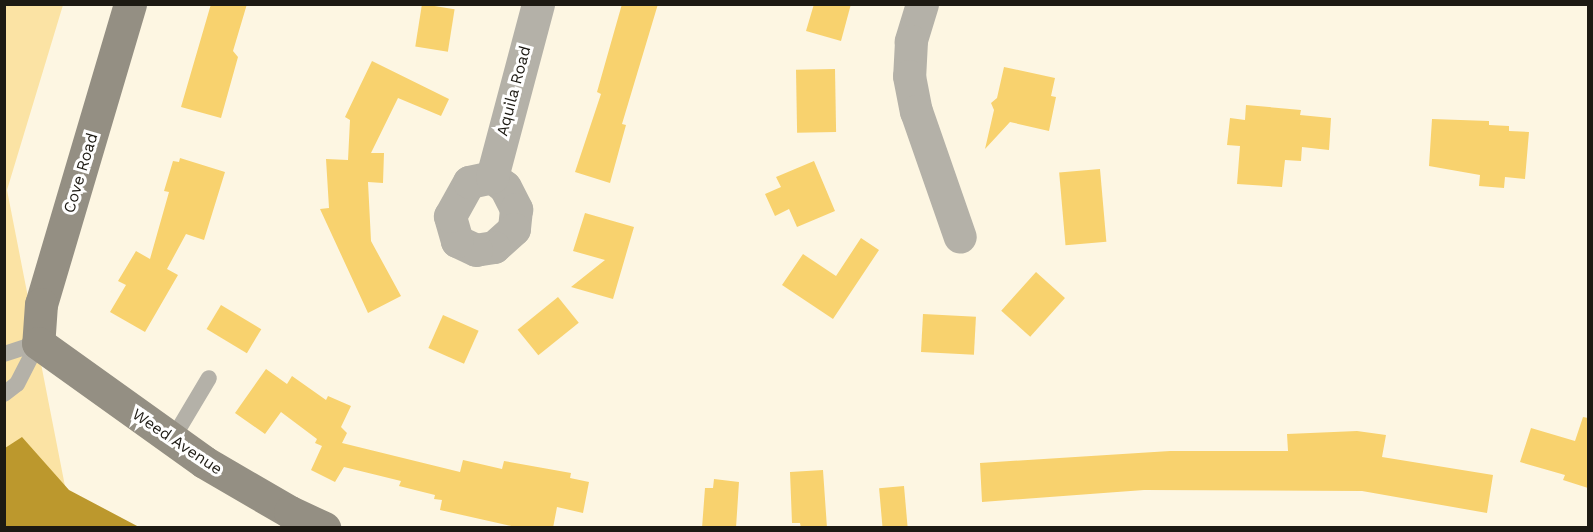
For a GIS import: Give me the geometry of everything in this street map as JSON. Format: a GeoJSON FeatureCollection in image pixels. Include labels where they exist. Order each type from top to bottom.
{"type":"FeatureCollection","features":[{"type":"Feature","properties":{"kind":"street","name":"Cove Road"},"geometry":{"type":"LineString","coordinates":[[38,343],[41,304],[130,4]]}},
{"type":"Feature","properties":{"kind":"street","name":"Aquila Road"},"geometry":{"type":"LineString","coordinates":[[492,177],[538,4]]}},
{"type":"Feature","properties":{"kind":"street"},"geometry":{"type":"LineString","coordinates":[[922,4],[911,41],[909,76],[916,111],[960,237]]}},
{"type":"Feature","properties":{"kind":"street","name":"Weed Avenue"},"geometry":{"type":"LineString","coordinates":[[38,343],[172,440],[290,512],[324,528]]}},
{"type":"Feature","properties":{"kind":"lane"},"geometry":{"type":"LineString","coordinates":[[4,354],[38,343]]}},
{"type":"Feature","properties":{"kind":"lane"},"geometry":{"type":"LineString","coordinates":[[4,394],[17,384],[38,343]]}},
{"type":"Feature","properties":{"kind":"lane"},"geometry":{"type":"LineString","coordinates":[[172,440],[209,378]]}},
{"type":"Feature","properties":{"kind":"shaded area"},"geometry":{"type":"Polygon","coordinates":[[[4,5],[63,5],[7,190],[73,527],[5,527],[4,5]]]}},
{"type":"Feature","properties":{"kind":"shaded area"},"geometry":{"type":"Polygon","coordinates":[[[22,437],[69,490],[139,527],[5,527],[5,448],[22,437]]]}},
{"type":"Feature","properties":{"kind":"building"},"geometry":{"type":"Polygon","coordinates":[[[211,4],[247,4],[233,51],[238,57],[221,118],[181,107],[211,4]]]}},
{"type":"Feature","properties":{"kind":"building"},"geometry":{"type":"Polygon","coordinates":[[[422,4],[455,9],[448,52],[415,46],[422,4]]]}},
{"type":"Feature","properties":{"kind":"building"},"geometry":{"type":"Polygon","coordinates":[[[622,4],[658,4],[622,124],[626,125],[610,183],[575,172],[601,94],[597,92],[622,4]]]}},
{"type":"Feature","properties":{"kind":"building"},"geometry":{"type":"Polygon","coordinates":[[[814,4],[851,4],[841,41],[806,31],[814,4]]]}},
{"type":"Feature","properties":{"kind":"building"},"geometry":{"type":"Polygon","coordinates":[[[372,61],[449,99],[441,116],[398,98],[371,153],[384,153],[383,183],[368,182],[371,241],[401,296],[368,313],[320,209],[329,208],[326,159],[348,160],[350,120],[345,117],[372,61]]]}},
{"type":"Feature","properties":{"kind":"building"},"geometry":{"type":"Polygon","coordinates":[[[1004,67],[1055,78],[1051,96],[1056,97],[1049,131],[1010,122],[985,149],[994,110],[991,103],[997,98],[1004,67]]]}},
{"type":"Feature","properties":{"kind":"building"},"geometry":{"type":"Polygon","coordinates":[[[835,69],[836,132],[797,133],[796,70],[835,69]]]}},
{"type":"Feature","properties":{"kind":"building"},"geometry":{"type":"Polygon","coordinates":[[[1246,105],[1301,110],[1300,115],[1331,118],[1329,150],[1302,147],[1301,161],[1285,160],[1282,187],[1237,184],[1240,146],[1227,145],[1230,118],[1245,120],[1246,105]]]}},
{"type":"Feature","properties":{"kind":"building"},"geometry":{"type":"Polygon","coordinates":[[[1432,119],[1489,121],[1489,125],[1509,126],[1509,131],[1529,132],[1525,179],[1505,177],[1504,188],[1479,186],[1480,175],[1429,166],[1432,119]]]}},
{"type":"Feature","properties":{"kind":"building"},"geometry":{"type":"Polygon","coordinates":[[[180,158],[225,172],[204,240],[186,234],[167,269],[178,275],[145,332],[110,312],[126,285],[118,281],[136,251],[150,259],[169,192],[164,191],[173,161],[179,162],[180,158]]]}},
{"type":"Feature","properties":{"kind":"building"},"geometry":{"type":"Polygon","coordinates":[[[814,161],[835,211],[797,227],[789,209],[775,216],[765,194],[781,187],[776,177],[814,161]]]}},
{"type":"Feature","properties":{"kind":"building"},"geometry":{"type":"Polygon","coordinates":[[[1100,169],[1106,242],[1066,245],[1059,173],[1100,169]]]}},
{"type":"Feature","properties":{"kind":"building"},"geometry":{"type":"Polygon","coordinates":[[[585,213],[634,227],[613,299],[571,287],[605,260],[573,251],[585,213]]]}},
{"type":"Feature","properties":{"kind":"building"},"geometry":{"type":"Polygon","coordinates":[[[861,238],[879,250],[833,319],[782,285],[803,254],[836,276],[861,238]]]}},
{"type":"Feature","properties":{"kind":"building"},"geometry":{"type":"Polygon","coordinates":[[[1036,272],[1065,298],[1030,337],[1001,311],[1036,272]]]}},
{"type":"Feature","properties":{"kind":"building"},"geometry":{"type":"Polygon","coordinates":[[[558,297],[579,323],[538,355],[518,330],[558,297]]]}},
{"type":"Feature","properties":{"kind":"building"},"geometry":{"type":"Polygon","coordinates":[[[221,305],[261,329],[247,353],[207,329],[221,305]]]}},
{"type":"Feature","properties":{"kind":"building"},"geometry":{"type":"Polygon","coordinates":[[[923,314],[976,317],[974,355],[921,352],[923,314]]]}},
{"type":"Feature","properties":{"kind":"building"},"geometry":{"type":"Polygon","coordinates":[[[443,315],[479,331],[464,364],[428,348],[443,315]]]}},
{"type":"Feature","properties":{"kind":"building"},"geometry":{"type":"Polygon","coordinates":[[[266,369],[287,384],[292,376],[326,400],[328,396],[351,406],[341,427],[347,433],[342,443],[460,472],[463,460],[502,469],[504,461],[571,473],[570,478],[589,482],[583,513],[557,507],[553,528],[516,527],[440,510],[442,500],[434,499],[435,495],[399,486],[401,481],[344,467],[335,482],[311,470],[322,446],[315,443],[317,439],[281,412],[265,434],[235,413],[266,369]]]}},
{"type":"Feature","properties":{"kind":"building"},"geometry":{"type":"Polygon","coordinates":[[[1583,417],[1588,418],[1588,488],[1563,480],[1565,475],[1520,462],[1531,428],[1575,441],[1583,417]]]}},
{"type":"Feature","properties":{"kind":"building"},"geometry":{"type":"Polygon","coordinates":[[[1357,431],[1386,435],[1382,457],[1493,475],[1487,513],[1362,491],[1144,490],[982,502],[980,463],[1170,451],[1288,451],[1287,434],[1357,431]]]}},
{"type":"Feature","properties":{"kind":"building"},"geometry":{"type":"Polygon","coordinates":[[[823,470],[827,528],[801,528],[800,523],[792,523],[790,472],[823,470]]]}},
{"type":"Feature","properties":{"kind":"building"},"geometry":{"type":"Polygon","coordinates":[[[714,479],[739,482],[736,528],[702,528],[705,488],[713,488],[714,479]]]}},
{"type":"Feature","properties":{"kind":"building"},"geometry":{"type":"Polygon","coordinates":[[[904,486],[908,528],[883,528],[879,488],[904,486]]]}}]}
